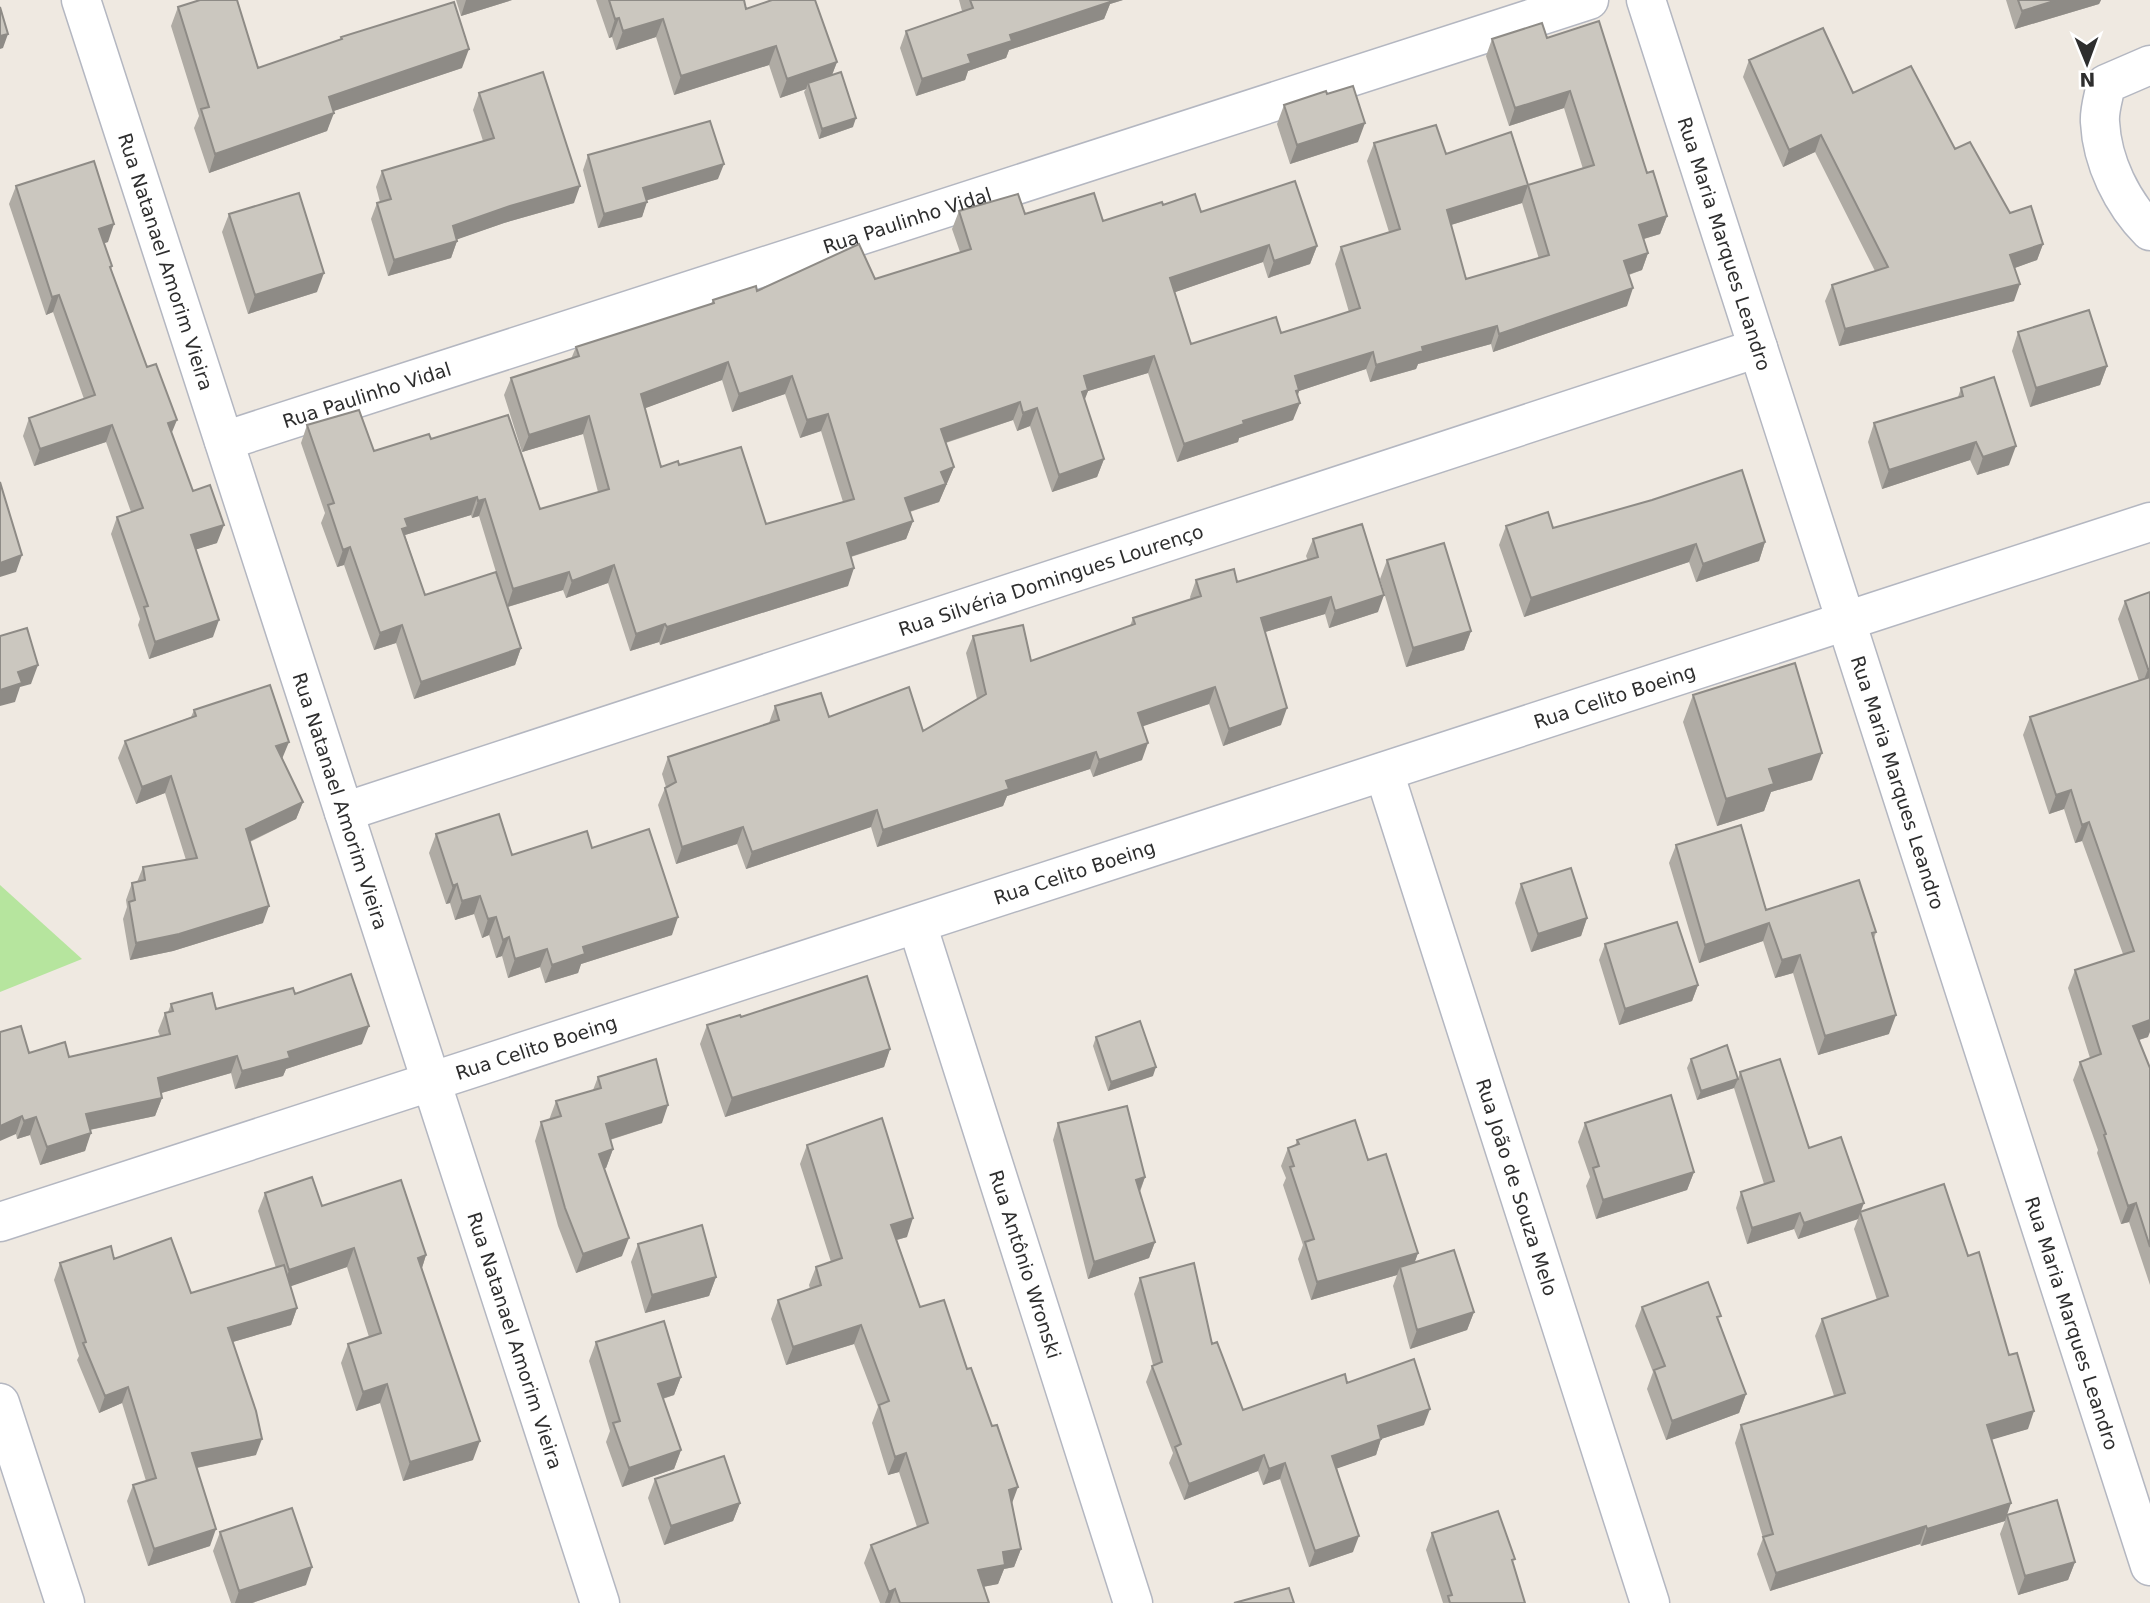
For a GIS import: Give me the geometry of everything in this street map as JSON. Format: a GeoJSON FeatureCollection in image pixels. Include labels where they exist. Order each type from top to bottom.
{"type":"FeatureCollection","features":[{"type":"Feature","properties":{"kind":"street","name":"Rua Natanael Amorim Vieira"},"geometry":{"type":"LineString","coordinates":[[81,0],[600,1603]]}},
{"type":"Feature","properties":{"kind":"street","name":"Rua Paulinho Vidal"},"geometry":{"type":"LineString","coordinates":[[224,441],[1589,0]]}},
{"type":"Feature","properties":{"kind":"street","name":"Rua Maria Marques Leandro"},"geometry":{"type":"LineString","coordinates":[[1646,0],[2150,1566]]}},
{"type":"Feature","properties":{"kind":"street"},"geometry":{"type":"LineString","coordinates":[[2150,65],[2106,84],[2099,121],[2108,164],[2133,214],[2150,231]]}},
{"type":"Feature","properties":{"kind":"street","name":"Rua Silvéria Domingues Lourenço"},"geometry":{"type":"LineString","coordinates":[[344,812],[1758,348]]}},
{"type":"Feature","properties":{"kind":"street","name":"Rua Celito Boeing"},"geometry":{"type":"LineString","coordinates":[[0,1222],[2150,522]]}},
{"type":"Feature","properties":{"kind":"street","name":"Rua João de Souza Melo"},"geometry":{"type":"LineString","coordinates":[[1384,772],[1650,1603]]}},
{"type":"Feature","properties":{"kind":"street","name":"Rua Antônio Wronski"},"geometry":{"type":"LineString","coordinates":[[917,924],[1133,1603]]}},
{"type":"Feature","properties":{"kind":"street"},"geometry":{"type":"LineString","coordinates":[[0,1403],[65,1603]]}},
{"type":"Feature","properties":{"kind":"green space"},"geometry":{"type":"Polygon","coordinates":[[[0,885],[82,959],[0,992],[0,885]]]}},
{"type":"Feature","properties":{"kind":"building"},"geometry":{"type":"Polygon","coordinates":[[[200,0],[237,0],[258,68],[342,39],[341,37],[454,2],[469,49],[329,97],[334,113],[215,154],[201,109],[209,107],[178,7],[200,0]]]}},
{"type":"Feature","properties":{"kind":"building"},"geometry":{"type":"Polygon","coordinates":[[[609,0],[744,0],[746,9],[772,0],[815,0],[837,62],[787,79],[776,46],[681,76],[663,19],[623,31],[619,18],[615,19],[609,0]]]}},
{"type":"Feature","properties":{"kind":"building"},"geometry":{"type":"Polygon","coordinates":[[[970,0],[1110,2],[1010,35],[1012,41],[968,55],[971,63],[922,79],[906,31],[973,8],[970,0]]]}},
{"type":"Feature","properties":{"kind":"building"},"geometry":{"type":"Polygon","coordinates":[[[2018,0],[2057,0],[2022,11],[2018,0]]]}},
{"type":"Feature","properties":{"kind":"building"},"geometry":{"type":"Polygon","coordinates":[[[0,7],[8,34],[0,36],[0,7]]]}},
{"type":"Feature","properties":{"kind":"building"},"geometry":{"type":"Polygon","coordinates":[[[1599,21],[1647,173],[1653,171],[1667,216],[1639,225],[1648,253],[1624,261],[1633,288],[1499,334],[1497,326],[1422,347],[1423,351],[1376,365],[1373,352],[1295,376],[1300,403],[1184,444],[1154,356],[1084,376],[1088,390],[1082,392],[1104,459],[1059,475],[1037,408],[1023,413],[1020,402],[941,429],[954,467],[941,472],[946,484],[905,498],[913,521],[847,543],[854,568],[667,627],[665,624],[636,634],[614,565],[572,581],[569,572],[513,589],[485,499],[478,501],[477,497],[405,519],[408,527],[402,529],[425,595],[496,572],[521,648],[421,682],[402,625],[380,633],[350,547],[343,550],[328,505],[334,503],[307,425],[359,410],[374,451],[429,434],[431,439],[508,415],[540,509],[609,489],[589,416],[529,435],[511,378],[579,356],[576,347],[714,303],[713,300],[756,286],[757,291],[859,244],[875,279],[971,249],[959,211],[1018,194],[1025,214],[1094,193],[1103,221],[1195,194],[1201,212],[1295,181],[1317,246],[1274,261],[1269,245],[1170,278],[1191,344],[1276,317],[1281,333],[1326,319],[1360,308],[1341,247],[1400,229],[1374,143],[1436,125],[1446,154],[1511,132],[1528,185],[1594,165],[1570,91],[1515,108],[1492,39],[1542,23],[1547,38],[1599,21]],[[1528,185],[1447,210],[1466,279],[1549,255],[1528,185]],[[728,362],[641,394],[661,467],[678,461],[679,465],[741,447],[766,524],[854,499],[828,414],[807,420],[792,376],[739,394],[728,362]]]}},
{"type":"Feature","properties":{"kind":"building"},"geometry":{"type":"Polygon","coordinates":[[[1823,28],[1853,93],[1911,66],[1955,149],[1970,142],[2010,213],[2031,206],[2043,244],[2010,255],[2020,284],[1845,329],[1832,285],[1888,267],[1821,135],[1789,150],[1749,60],[1823,28]]]}},
{"type":"Feature","properties":{"kind":"building"},"geometry":{"type":"Polygon","coordinates":[[[543,72],[580,186],[453,226],[457,241],[394,260],[377,203],[391,199],[382,171],[494,138],[479,93],[543,72]]]}},
{"type":"Feature","properties":{"kind":"building"},"geometry":{"type":"Polygon","coordinates":[[[841,72],[856,118],[822,129],[808,83],[841,72]]]}},
{"type":"Feature","properties":{"kind":"building"},"geometry":{"type":"Polygon","coordinates":[[[1353,86],[1365,123],[1297,145],[1284,105],[1326,91],[1327,94],[1353,86]]]}},
{"type":"Feature","properties":{"kind":"building"},"geometry":{"type":"Polygon","coordinates":[[[710,121],[724,164],[643,188],[647,202],[604,214],[588,155],[710,121]]]}},
{"type":"Feature","properties":{"kind":"building"},"geometry":{"type":"Polygon","coordinates":[[[94,161],[114,224],[99,229],[112,266],[110,267],[147,367],[156,364],[177,420],[168,423],[193,491],[210,485],[224,525],[191,535],[219,620],[155,642],[144,607],[148,606],[117,517],[143,508],[112,425],[40,449],[29,418],[95,395],[59,295],[52,297],[16,186],[94,161]]]}},
{"type":"Feature","properties":{"kind":"building"},"geometry":{"type":"Polygon","coordinates":[[[299,193],[324,273],[255,295],[229,214],[299,193]]]}},
{"type":"Feature","properties":{"kind":"building"},"geometry":{"type":"Polygon","coordinates":[[[2089,310],[2107,366],[2036,388],[2018,332],[2089,310]]]}},
{"type":"Feature","properties":{"kind":"building"},"geometry":{"type":"Polygon","coordinates":[[[1994,377],[2016,446],[1983,457],[1976,442],[1889,470],[1874,423],[1963,396],[1961,388],[1994,377]]]}},
{"type":"Feature","properties":{"kind":"building"},"geometry":{"type":"Polygon","coordinates":[[[1742,470],[1765,542],[1703,564],[1696,544],[1531,598],[1506,526],[1548,512],[1553,528],[1652,500],[1742,470]]]}},
{"type":"Feature","properties":{"kind":"building"},"geometry":{"type":"Polygon","coordinates":[[[0,482],[22,555],[0,563],[0,482]]]}},
{"type":"Feature","properties":{"kind":"building"},"geometry":{"type":"Polygon","coordinates":[[[1362,524],[1384,595],[1335,611],[1331,597],[1261,618],[1287,708],[1229,729],[1215,687],[1138,713],[1148,743],[1099,760],[1096,752],[1006,781],[1009,789],[883,830],[877,810],[752,852],[743,827],[682,847],[665,788],[676,782],[668,757],[779,720],[775,706],[821,693],[829,717],[909,687],[923,731],[986,694],[973,636],[1023,625],[1031,661],[1135,624],[1133,618],[1201,596],[1196,580],[1234,569],[1237,582],[1318,557],[1313,539],[1362,524]]]}},
{"type":"Feature","properties":{"kind":"building"},"geometry":{"type":"Polygon","coordinates":[[[1444,543],[1471,631],[1413,648],[1387,560],[1444,543]]]}},
{"type":"Feature","properties":{"kind":"building"},"geometry":{"type":"Polygon","coordinates":[[[2150,592],[2150,669],[2148,669],[2125,601],[2150,592]]]}},
{"type":"Feature","properties":{"kind":"building"},"geometry":{"type":"Polygon","coordinates":[[[27,628],[38,665],[18,672],[22,683],[0,690],[0,636],[27,628]]]}},
{"type":"Feature","properties":{"kind":"building"},"geometry":{"type":"Polygon","coordinates":[[[1795,663],[1822,753],[1769,769],[1774,784],[1726,799],[1693,695],[1795,663]]]}},
{"type":"Feature","properties":{"kind":"building"},"geometry":{"type":"Polygon","coordinates":[[[2150,677],[2150,1020],[2133,1026],[2150,1068],[2150,1247],[2136,1203],[2128,1206],[2080,1062],[2101,1054],[2075,970],[2134,951],[2089,822],[2082,825],[2071,790],[2056,795],[2030,717],[2150,677]]]}},
{"type":"Feature","properties":{"kind":"building"},"geometry":{"type":"Polygon","coordinates":[[[270,685],[289,742],[276,746],[303,802],[246,829],[269,906],[179,934],[136,943],[129,902],[135,900],[132,883],[145,880],[143,867],[197,858],[171,776],[142,787],[125,741],[196,716],[194,710],[270,685]]]}},
{"type":"Feature","properties":{"kind":"building"},"geometry":{"type":"Polygon","coordinates":[[[499,814],[512,855],[587,831],[592,848],[649,829],[678,917],[583,947],[585,954],[552,965],[547,949],[515,959],[509,937],[503,940],[496,917],[488,919],[480,896],[462,901],[457,884],[453,886],[436,834],[499,814]]]}},
{"type":"Feature","properties":{"kind":"building"},"geometry":{"type":"Polygon","coordinates":[[[1741,825],[1766,910],[1859,880],[1876,932],[1872,933],[1896,1015],[1825,1036],[1800,955],[1782,960],[1769,923],[1705,945],[1676,845],[1741,825]]]}},
{"type":"Feature","properties":{"kind":"building"},"geometry":{"type":"Polygon","coordinates":[[[1571,868],[1587,918],[1538,934],[1521,884],[1571,868]]]}},
{"type":"Feature","properties":{"kind":"building"},"geometry":{"type":"Polygon","coordinates":[[[1677,922],[1698,985],[1625,1009],[1605,944],[1677,922]]]}},
{"type":"Feature","properties":{"kind":"building"},"geometry":{"type":"Polygon","coordinates":[[[351,974],[369,1026],[288,1052],[290,1058],[242,1071],[237,1056],[158,1078],[162,1098],[86,1114],[91,1133],[47,1147],[36,1117],[24,1121],[22,1116],[0,1126],[0,1032],[21,1026],[29,1053],[65,1042],[69,1057],[170,1034],[165,1013],[173,1011],[171,1004],[212,993],[216,1009],[293,988],[295,994],[351,974]]]}},
{"type":"Feature","properties":{"kind":"building"},"geometry":{"type":"Polygon","coordinates":[[[867,976],[890,1049],[732,1098],[707,1025],[740,1015],[741,1017],[867,976]]]}},
{"type":"Feature","properties":{"kind":"building"},"geometry":{"type":"Polygon","coordinates":[[[1140,1021],[1156,1067],[1111,1082],[1096,1037],[1140,1021]]]}},
{"type":"Feature","properties":{"kind":"building"},"geometry":{"type":"Polygon","coordinates":[[[1727,1045],[1738,1079],[1701,1091],[1691,1059],[1727,1045]]]}},
{"type":"Feature","properties":{"kind":"building"},"geometry":{"type":"Polygon","coordinates":[[[656,1059],[668,1105],[606,1124],[613,1149],[599,1154],[629,1238],[583,1254],[565,1208],[541,1122],[561,1116],[556,1101],[601,1088],[598,1077],[656,1059]]]}},
{"type":"Feature","properties":{"kind":"building"},"geometry":{"type":"Polygon","coordinates":[[[1780,1059],[1809,1148],[1841,1137],[1864,1203],[1804,1223],[1800,1213],[1752,1228],[1741,1192],[1774,1181],[1740,1072],[1780,1059]]]}},
{"type":"Feature","properties":{"kind":"building"},"geometry":{"type":"Polygon","coordinates":[[[1671,1095],[1694,1172],[1603,1200],[1593,1168],[1599,1166],[1585,1123],[1671,1095]]]}},
{"type":"Feature","properties":{"kind":"building"},"geometry":{"type":"Polygon","coordinates":[[[1127,1106],[1145,1177],[1136,1180],[1155,1242],[1094,1262],[1058,1123],[1127,1106]]]}},
{"type":"Feature","properties":{"kind":"building"},"geometry":{"type":"Polygon","coordinates":[[[882,1118],[913,1218],[891,1225],[920,1307],[944,1300],[967,1369],[971,1368],[992,1426],[997,1425],[1018,1487],[1009,1490],[1021,1549],[1003,1552],[1005,1565],[978,1570],[989,1603],[900,1603],[895,1589],[889,1592],[871,1545],[928,1523],[906,1453],[895,1457],[879,1405],[889,1401],[861,1325],[793,1347],[778,1300],[821,1285],[816,1267],[842,1258],[807,1145],[882,1118]]]}},
{"type":"Feature","properties":{"kind":"building"},"geometry":{"type":"Polygon","coordinates":[[[1355,1120],[1368,1160],[1386,1154],[1418,1253],[1317,1282],[1305,1242],[1314,1239],[1290,1167],[1294,1166],[1288,1148],[1299,1144],[1297,1140],[1355,1120]]]}},
{"type":"Feature","properties":{"kind":"building"},"geometry":{"type":"Polygon","coordinates":[[[312,1177],[322,1206],[401,1180],[426,1255],[418,1258],[480,1441],[410,1462],[387,1384],[363,1392],[348,1344],[381,1333],[354,1248],[289,1270],[265,1193],[312,1177]]]}},
{"type":"Feature","properties":{"kind":"building"},"geometry":{"type":"Polygon","coordinates":[[[1944,1184],[1968,1256],[1979,1252],[2009,1355],[2017,1353],[2034,1411],[1987,1425],[2011,1503],[1927,1529],[1926,1526],[1776,1573],[1763,1537],[1773,1534],[1741,1425],[1845,1393],[1822,1319],[1888,1296],[1860,1212],[1944,1184]]]}},
{"type":"Feature","properties":{"kind":"building"},"geometry":{"type":"Polygon","coordinates":[[[702,1225],[716,1277],[652,1295],[638,1244],[702,1225]]]}},
{"type":"Feature","properties":{"kind":"building"},"geometry":{"type":"Polygon","coordinates":[[[171,1238],[191,1293],[284,1265],[297,1308],[228,1328],[256,1411],[262,1439],[192,1453],[216,1529],[154,1549],[133,1485],[156,1478],[128,1387],[105,1396],[83,1343],[86,1342],[60,1263],[111,1246],[114,1259],[171,1238]]]}},
{"type":"Feature","properties":{"kind":"building"},"geometry":{"type":"Polygon","coordinates":[[[1454,1250],[1474,1312],[1417,1330],[1400,1267],[1454,1250]]]}},
{"type":"Feature","properties":{"kind":"building"},"geometry":{"type":"Polygon","coordinates":[[[1194,1263],[1212,1344],[1217,1342],[1243,1410],[1345,1374],[1347,1383],[1414,1359],[1430,1409],[1378,1426],[1381,1439],[1332,1456],[1359,1536],[1315,1551],[1285,1463],[1269,1469],[1264,1455],[1189,1484],[1175,1447],[1181,1444],[1152,1366],[1162,1362],[1140,1278],[1194,1263]]]}},
{"type":"Feature","properties":{"kind":"building"},"geometry":{"type":"Polygon","coordinates":[[[1708,1282],[1721,1316],[1717,1317],[1746,1394],[1672,1421],[1654,1370],[1665,1366],[1642,1307],[1708,1282]]]}},
{"type":"Feature","properties":{"kind":"building"},"geometry":{"type":"Polygon","coordinates":[[[664,1321],[681,1377],[658,1384],[681,1450],[629,1468],[613,1423],[620,1421],[596,1342],[664,1321]]]}},
{"type":"Feature","properties":{"kind":"building"},"geometry":{"type":"Polygon","coordinates":[[[724,1456],[740,1503],[671,1526],[655,1479],[724,1456]]]}},
{"type":"Feature","properties":{"kind":"building"},"geometry":{"type":"Polygon","coordinates":[[[2057,1500],[2075,1562],[2025,1576],[2007,1515],[2057,1500]]]}},
{"type":"Feature","properties":{"kind":"building"},"geometry":{"type":"Polygon","coordinates":[[[292,1508],[312,1567],[239,1591],[220,1532],[292,1508]]]}},
{"type":"Feature","properties":{"kind":"building"},"geometry":{"type":"Polygon","coordinates":[[[1498,1511],[1515,1559],[1512,1560],[1525,1603],[1450,1603],[1448,1596],[1452,1595],[1432,1533],[1498,1511]]]}},
{"type":"Feature","properties":{"kind":"building"},"geometry":{"type":"Polygon","coordinates":[[[1289,1588],[1294,1603],[1234,1603],[1289,1588]]]}}]}
